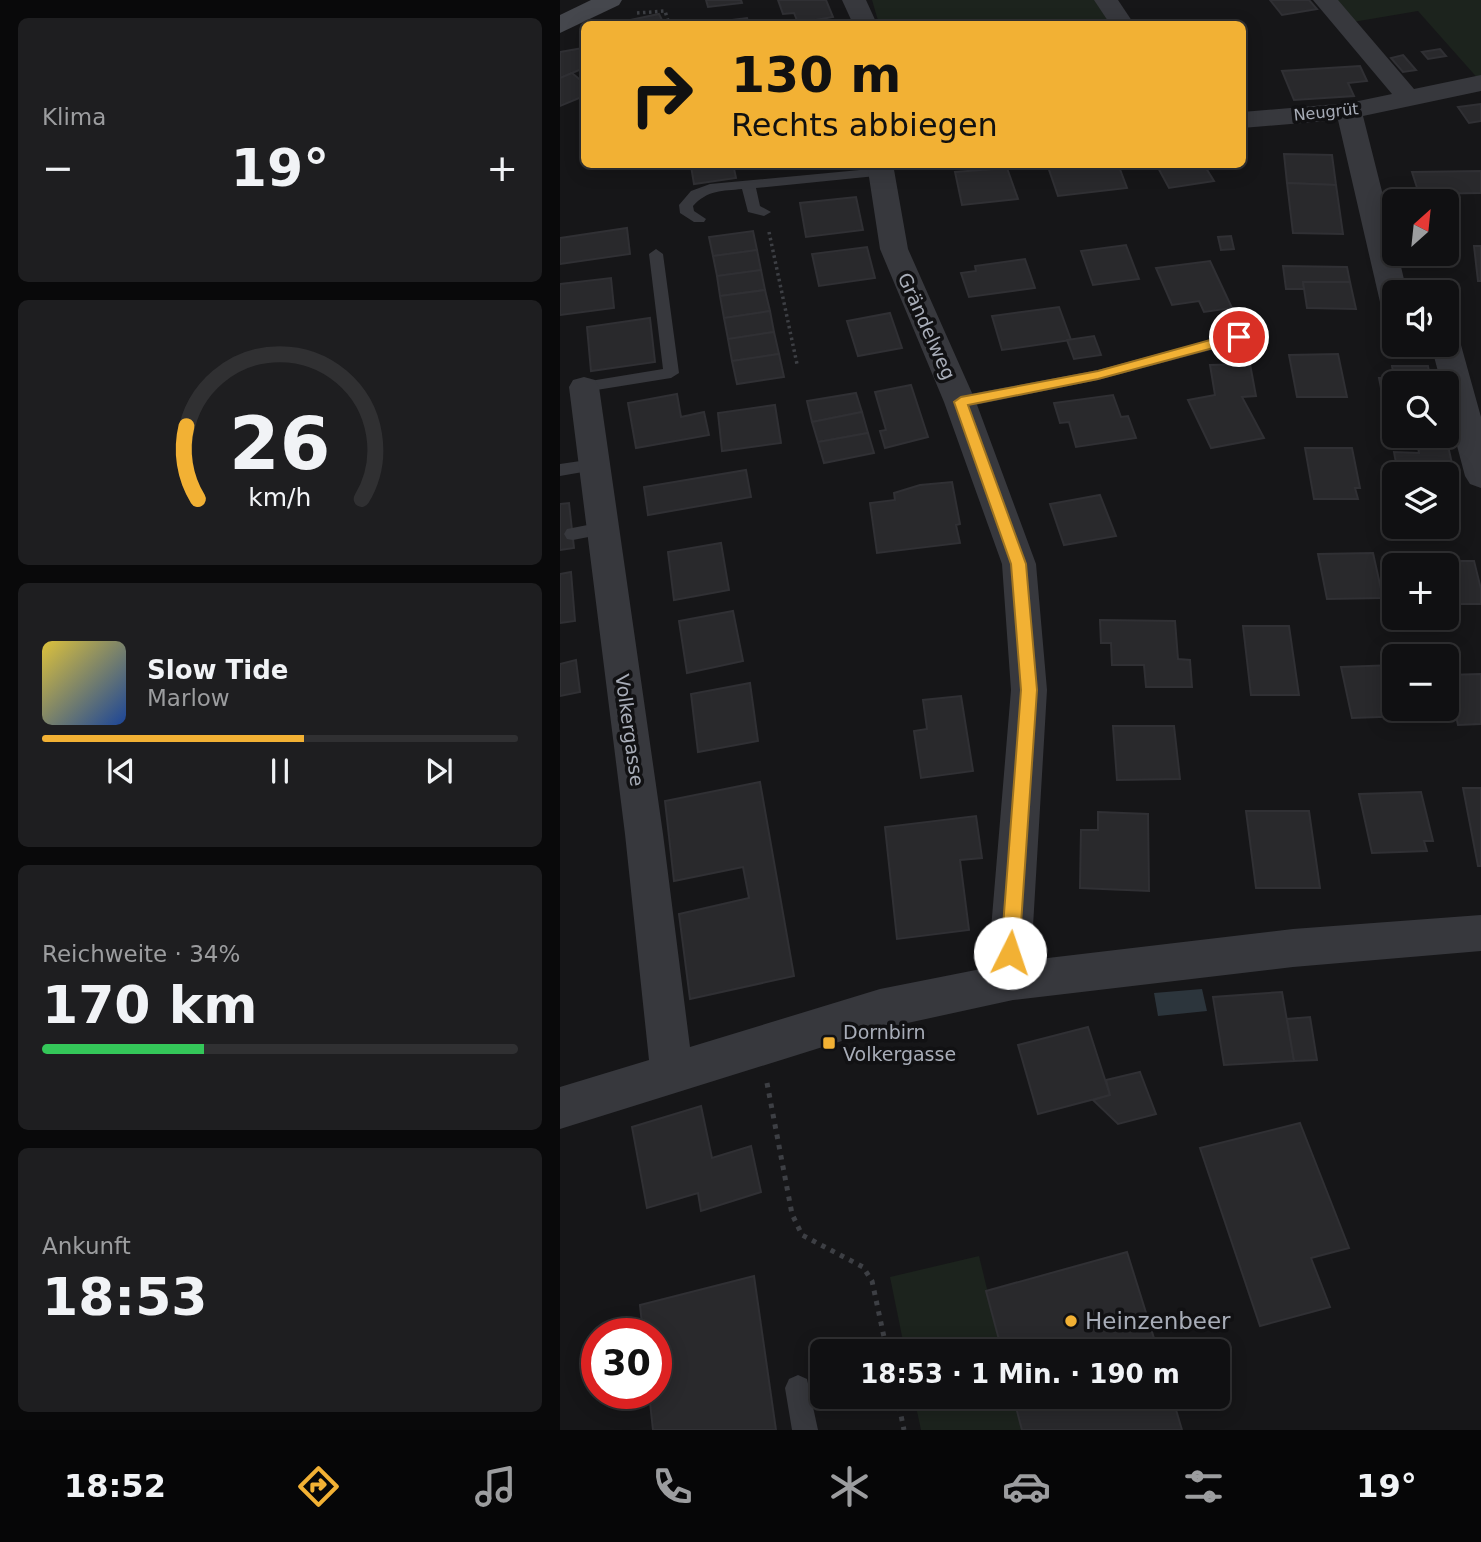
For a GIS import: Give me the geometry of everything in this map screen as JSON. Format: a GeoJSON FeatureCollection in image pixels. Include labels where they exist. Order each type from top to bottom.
{"type":"FeatureCollection","features":[{"type":"Feature","properties":{"kind":"street"},"geometry":{"type":"LineString","coordinates":[[560,25],[610,0]]}},
{"type":"Feature","properties":{"kind":"street"},"geometry":{"type":"LineString","coordinates":[[855,0],[864,21]]}},
{"type":"Feature","properties":{"kind":"street"},"geometry":{"type":"LineString","coordinates":[[1106,0],[1120,21]]}},
{"type":"Feature","properties":{"kind":"street"},"geometry":{"type":"LineString","coordinates":[[1325,0],[1409,99]]}},
{"type":"Feature","properties":{"kind":"street","name":"Neugrüt"},"geometry":{"type":"LineString","coordinates":[[1246,120],[1349,111],[1481,83]]}},
{"type":"Feature","properties":{"kind":"street"},"geometry":{"type":"LineString","coordinates":[[1349,111],[1390,280]]}},
{"type":"Feature","properties":{"kind":"street","name":"Grändelweg"},"geometry":{"type":"LineString","coordinates":[[881,168],[894,248],[961,402],[1019,564],[1029,690],[1010,953],[1013,981]]}},
{"type":"Feature","properties":{"kind":"street"},"geometry":{"type":"LineString","coordinates":[[1449,357],[1481,476]]}},
{"type":"Feature","properties":{"kind":"street","name":"Volkergasse"},"geometry":{"type":"LineString","coordinates":[[583,387],[577,467],[644,834],[672,1072]]}},
{"type":"Feature","properties":{"kind":"street"},"geometry":{"type":"LineString","coordinates":[[560,1108],[880,1009],[1013,981],[1293,948],[1481,933]]}},
{"type":"Feature","properties":{"kind":"lane"},"geometry":{"type":"LineString","coordinates":[[699,219],[687,213],[686,205],[695,194],[710,188],[881,168]]}},
{"type":"Feature","properties":{"kind":"lane"},"geometry":{"type":"LineString","coordinates":[[748,183],[753,209],[765,212]]}},
{"type":"Feature","properties":{"kind":"lane"},"geometry":{"type":"LineString","coordinates":[[583,387],[671,373],[656,254]]}},
{"type":"Feature","properties":{"kind":"lane"},"geometry":{"type":"LineString","coordinates":[[961,402],[1098,375],[1239,337]]}},
{"type":"Feature","properties":{"kind":"lane"},"geometry":{"type":"LineString","coordinates":[[798,1388],[805,1430]]}},
{"type":"Feature","properties":{"kind":"path"},"geometry":{"type":"LineString","coordinates":[[636,13],[665,12],[667,21]]}},
{"type":"Feature","properties":{"kind":"path"},"geometry":{"type":"LineString","coordinates":[[765,212],[797,364]]}},
{"type":"Feature","properties":{"kind":"path"},"geometry":{"type":"LineString","coordinates":[[766,1080],[792,1214],[802,1235],[863,1267],[872,1281],[884,1339]]}},
{"type":"Feature","properties":{"kind":"path"},"geometry":{"type":"LineString","coordinates":[[900,1409],[904,1430]]}},
{"type":"Feature","properties":{"kind":"shaded area"},"geometry":{"type":"Polygon","coordinates":[[[872,0],[1097,0],[1109,20],[1098,21],[878,21],[872,0]]]}},
{"type":"Feature","properties":{"kind":"shaded area"},"geometry":{"type":"Polygon","coordinates":[[[1328,0],[1481,0],[1481,82],[1418,11],[1347,23],[1328,0]]]}},
{"type":"Feature","properties":{"kind":"shaded area"},"geometry":{"type":"Polygon","coordinates":[[[1202,989],[1207,1011],[1158,1016],[1154,993],[1202,989]]]}},
{"type":"Feature","properties":{"kind":"shaded area"},"geometry":{"type":"Polygon","coordinates":[[[979,1256],[999,1339],[903,1339],[890,1277],[979,1256]]]}},
{"type":"Feature","properties":{"kind":"shaded area"},"geometry":{"type":"Polygon","coordinates":[[[917,1409],[1016,1409],[1022,1430],[921,1430],[917,1409]]]}},
{"type":"Feature","properties":{"kind":"building"},"geometry":{"type":"Polygon","coordinates":[[[706,0],[741,0],[742,3],[708,7],[706,0]]]}},
{"type":"Feature","properties":{"kind":"building"},"geometry":{"type":"Polygon","coordinates":[[[778,0],[826,0],[833,17],[797,21],[794,13],[783,14],[778,0]]]}},
{"type":"Feature","properties":{"kind":"building"},"geometry":{"type":"Polygon","coordinates":[[[1270,0],[1309,0],[1317,9],[1282,15],[1270,0]]]}},
{"type":"Feature","properties":{"kind":"building"},"geometry":{"type":"Polygon","coordinates":[[[659,14],[662,21],[626,21],[659,14]]]}},
{"type":"Feature","properties":{"kind":"building"},"geometry":{"type":"Polygon","coordinates":[[[747,18],[748,21],[723,21],[747,18]]]}},
{"type":"Feature","properties":{"kind":"building"},"geometry":{"type":"Polygon","coordinates":[[[581,48],[581,69],[560,78],[560,52],[581,48]]]}},
{"type":"Feature","properties":{"kind":"building"},"geometry":{"type":"Polygon","coordinates":[[[1440,49],[1446,56],[1428,59],[1422,52],[1440,49]]]}},
{"type":"Feature","properties":{"kind":"building"},"geometry":{"type":"Polygon","coordinates":[[[1403,55],[1416,70],[1403,72],[1391,58],[1403,55]]]}},
{"type":"Feature","properties":{"kind":"building"},"geometry":{"type":"Polygon","coordinates":[[[1360,66],[1367,81],[1348,83],[1354,96],[1294,100],[1282,71],[1360,66]]]}},
{"type":"Feature","properties":{"kind":"building"},"geometry":{"type":"Polygon","coordinates":[[[572,73],[581,80],[581,97],[560,106],[560,78],[572,73]]]}},
{"type":"Feature","properties":{"kind":"building"},"geometry":{"type":"Polygon","coordinates":[[[1481,104],[1481,121],[1469,123],[1458,107],[1481,104]]]}},
{"type":"Feature","properties":{"kind":"building"},"geometry":{"type":"Polygon","coordinates":[[[1284,154],[1332,155],[1336,185],[1287,183],[1284,154]]]}},
{"type":"Feature","properties":{"kind":"building"},"geometry":{"type":"Polygon","coordinates":[[[691,168],[734,168],[736,178],[694,184],[691,168]]]}},
{"type":"Feature","properties":{"kind":"building"},"geometry":{"type":"Polygon","coordinates":[[[1007,168],[1018,199],[962,205],[955,172],[1007,168]]]}},
{"type":"Feature","properties":{"kind":"building"},"geometry":{"type":"Polygon","coordinates":[[[1048,168],[1120,168],[1127,188],[1058,196],[1048,168]]]}},
{"type":"Feature","properties":{"kind":"building"},"geometry":{"type":"Polygon","coordinates":[[[1158,168],[1206,168],[1214,181],[1169,188],[1158,168]]]}},
{"type":"Feature","properties":{"kind":"building"},"geometry":{"type":"Polygon","coordinates":[[[1481,171],[1481,193],[1460,193],[1460,189],[1417,189],[1412,172],[1481,171]]]}},
{"type":"Feature","properties":{"kind":"building"},"geometry":{"type":"Polygon","coordinates":[[[1287,183],[1336,185],[1343,234],[1293,233],[1287,183]]]}},
{"type":"Feature","properties":{"kind":"building"},"geometry":{"type":"Polygon","coordinates":[[[856,197],[863,230],[806,237],[800,203],[856,197]]]}},
{"type":"Feature","properties":{"kind":"building"},"geometry":{"type":"Polygon","coordinates":[[[627,228],[630,254],[560,264],[560,238],[627,228]]]}},
{"type":"Feature","properties":{"kind":"building"},"geometry":{"type":"Polygon","coordinates":[[[753,231],[757,250],[713,256],[709,237],[753,231]]]}},
{"type":"Feature","properties":{"kind":"building"},"geometry":{"type":"Polygon","coordinates":[[[1231,236],[1234,249],[1221,250],[1218,237],[1231,236]]]}},
{"type":"Feature","properties":{"kind":"building"},"geometry":{"type":"Polygon","coordinates":[[[1126,245],[1139,279],[1093,285],[1081,251],[1126,245]]]}},
{"type":"Feature","properties":{"kind":"building"},"geometry":{"type":"Polygon","coordinates":[[[1474,246],[1481,246],[1481,281],[1478,281],[1474,246]]]}},
{"type":"Feature","properties":{"kind":"building"},"geometry":{"type":"Polygon","coordinates":[[[867,247],[875,278],[819,286],[812,254],[867,247]]]}},
{"type":"Feature","properties":{"kind":"building"},"geometry":{"type":"Polygon","coordinates":[[[757,250],[761,270],[717,276],[713,256],[757,250]]]}},
{"type":"Feature","properties":{"kind":"building"},"geometry":{"type":"Polygon","coordinates":[[[1025,259],[1035,288],[969,297],[961,273],[976,271],[975,266],[1025,259]]]}},
{"type":"Feature","properties":{"kind":"building"},"geometry":{"type":"Polygon","coordinates":[[[1210,261],[1232,308],[1204,312],[1199,301],[1172,305],[1156,268],[1210,261]]]}},
{"type":"Feature","properties":{"kind":"building"},"geometry":{"type":"Polygon","coordinates":[[[1283,266],[1347,267],[1350,282],[1303,282],[1304,289],[1286,289],[1283,266]]]}},
{"type":"Feature","properties":{"kind":"building"},"geometry":{"type":"Polygon","coordinates":[[[761,270],[765,290],[720,296],[717,276],[761,270]]]}},
{"type":"Feature","properties":{"kind":"building"},"geometry":{"type":"Polygon","coordinates":[[[611,278],[614,308],[560,315],[560,284],[611,278]]]}},
{"type":"Feature","properties":{"kind":"building"},"geometry":{"type":"Polygon","coordinates":[[[1303,282],[1350,282],[1356,309],[1307,308],[1303,282]]]}},
{"type":"Feature","properties":{"kind":"building"},"geometry":{"type":"Polygon","coordinates":[[[765,290],[770,311],[724,318],[720,296],[765,290]]]}},
{"type":"Feature","properties":{"kind":"building"},"geometry":{"type":"Polygon","coordinates":[[[1059,307],[1071,340],[1002,350],[992,316],[1059,307]]]}},
{"type":"Feature","properties":{"kind":"building"},"geometry":{"type":"Polygon","coordinates":[[[770,311],[774,332],[728,339],[724,318],[770,311]]]}},
{"type":"Feature","properties":{"kind":"building"},"geometry":{"type":"Polygon","coordinates":[[[890,313],[902,348],[858,356],[847,321],[890,313]]]}},
{"type":"Feature","properties":{"kind":"building"},"geometry":{"type":"Polygon","coordinates":[[[650,318],[655,362],[591,371],[587,327],[650,318]]]}},
{"type":"Feature","properties":{"kind":"building"},"geometry":{"type":"Polygon","coordinates":[[[774,332],[779,354],[732,361],[728,339],[774,332]]]}},
{"type":"Feature","properties":{"kind":"building"},"geometry":{"type":"Polygon","coordinates":[[[1094,336],[1101,355],[1074,359],[1067,340],[1094,336]]]}},
{"type":"Feature","properties":{"kind":"building"},"geometry":{"type":"Polygon","coordinates":[[[779,354],[784,377],[737,384],[732,361],[779,354]]]}},
{"type":"Feature","properties":{"kind":"building"},"geometry":{"type":"Polygon","coordinates":[[[1338,354],[1347,397],[1297,397],[1289,355],[1338,354]]]}},
{"type":"Feature","properties":{"kind":"building"},"geometry":{"type":"Polygon","coordinates":[[[1250,364],[1256,396],[1242,397],[1264,438],[1211,448],[1188,400],[1215,395],[1210,365],[1250,364]]]}},
{"type":"Feature","properties":{"kind":"building"},"geometry":{"type":"Polygon","coordinates":[[[1392,366],[1428,366],[1429,371],[1393,371],[1392,366]]]}},
{"type":"Feature","properties":{"kind":"building"},"geometry":{"type":"Polygon","coordinates":[[[911,385],[928,437],[885,448],[880,431],[886,430],[875,392],[911,385]]]}},
{"type":"Feature","properties":{"kind":"building"},"geometry":{"type":"Polygon","coordinates":[[[856,393],[862,412],[812,422],[807,401],[856,393]]]}},
{"type":"Feature","properties":{"kind":"building"},"geometry":{"type":"Polygon","coordinates":[[[677,394],[681,417],[704,412],[709,435],[636,448],[628,403],[677,394]]]}},
{"type":"Feature","properties":{"kind":"building"},"geometry":{"type":"Polygon","coordinates":[[[1113,395],[1121,417],[1128,416],[1136,438],[1076,447],[1069,422],[1060,423],[1054,403],[1113,395]]]}},
{"type":"Feature","properties":{"kind":"building"},"geometry":{"type":"Polygon","coordinates":[[[775,405],[781,443],[722,451],[718,413],[775,405]]]}},
{"type":"Feature","properties":{"kind":"building"},"geometry":{"type":"Polygon","coordinates":[[[862,412],[868,433],[818,442],[812,422],[862,412]]]}},
{"type":"Feature","properties":{"kind":"building"},"geometry":{"type":"Polygon","coordinates":[[[868,433],[874,453],[824,463],[818,442],[868,433]]]}},
{"type":"Feature","properties":{"kind":"building"},"geometry":{"type":"Polygon","coordinates":[[[1305,448],[1352,448],[1360,488],[1355,488],[1358,499],[1314,499],[1305,448]]]}},
{"type":"Feature","properties":{"kind":"building"},"geometry":{"type":"Polygon","coordinates":[[[1418,448],[1449,448],[1452,462],[1396,462],[1394,452],[1419,453],[1418,448]]]}},
{"type":"Feature","properties":{"kind":"building"},"geometry":{"type":"Polygon","coordinates":[[[746,470],[751,497],[648,515],[644,487],[746,470]]]}},
{"type":"Feature","properties":{"kind":"building"},"geometry":{"type":"Polygon","coordinates":[[[952,482],[960,524],[956,525],[960,543],[877,553],[870,503],[895,500],[894,493],[920,485],[952,482]]]}},
{"type":"Feature","properties":{"kind":"building"},"geometry":{"type":"Polygon","coordinates":[[[1100,495],[1116,536],[1064,545],[1050,504],[1100,495]]]}},
{"type":"Feature","properties":{"kind":"building"},"geometry":{"type":"Polygon","coordinates":[[[569,503],[574,548],[560,550],[560,504],[569,503]]]}},
{"type":"Feature","properties":{"kind":"building"},"geometry":{"type":"Polygon","coordinates":[[[721,543],[729,590],[674,600],[668,552],[721,543]]]}},
{"type":"Feature","properties":{"kind":"building"},"geometry":{"type":"Polygon","coordinates":[[[1373,553],[1382,598],[1327,599],[1318,554],[1373,553]]]}},
{"type":"Feature","properties":{"kind":"building"},"geometry":{"type":"Polygon","coordinates":[[[1459,561],[1474,561],[1481,589],[1481,604],[1459,604],[1459,561]]]}},
{"type":"Feature","properties":{"kind":"building"},"geometry":{"type":"Polygon","coordinates":[[[571,572],[575,621],[560,623],[560,574],[571,572]]]}},
{"type":"Feature","properties":{"kind":"building"},"geometry":{"type":"Polygon","coordinates":[[[733,611],[743,661],[687,673],[679,621],[733,611]]]}},
{"type":"Feature","properties":{"kind":"building"},"geometry":{"type":"Polygon","coordinates":[[[1100,620],[1175,621],[1178,659],[1190,660],[1192,687],[1146,687],[1144,665],[1112,665],[1111,643],[1101,643],[1100,620]]]}},
{"type":"Feature","properties":{"kind":"building"},"geometry":{"type":"Polygon","coordinates":[[[1243,626],[1289,626],[1299,695],[1251,695],[1243,626]]]}},
{"type":"Feature","properties":{"kind":"building"},"geometry":{"type":"Polygon","coordinates":[[[576,660],[580,692],[560,696],[560,664],[576,660]]]}},
{"type":"Feature","properties":{"kind":"building"},"geometry":{"type":"Polygon","coordinates":[[[1382,665],[1382,717],[1352,718],[1341,667],[1382,665]]]}},
{"type":"Feature","properties":{"kind":"building"},"geometry":{"type":"Polygon","coordinates":[[[1481,674],[1481,724],[1458,725],[1459,675],[1481,674]]]}},
{"type":"Feature","properties":{"kind":"building"},"geometry":{"type":"Polygon","coordinates":[[[750,683],[758,741],[698,752],[691,694],[750,683]]]}},
{"type":"Feature","properties":{"kind":"building"},"geometry":{"type":"Polygon","coordinates":[[[961,696],[973,771],[921,778],[914,731],[927,729],[923,700],[961,696]]]}},
{"type":"Feature","properties":{"kind":"building"},"geometry":{"type":"Polygon","coordinates":[[[1113,726],[1174,726],[1180,779],[1117,780],[1113,726]]]}},
{"type":"Feature","properties":{"kind":"building"},"geometry":{"type":"Polygon","coordinates":[[[760,782],[794,976],[690,999],[679,914],[749,898],[743,867],[674,881],[665,801],[760,782]]]}},
{"type":"Feature","properties":{"kind":"building"},"geometry":{"type":"Polygon","coordinates":[[[1463,788],[1481,788],[1481,866],[1478,866],[1463,788]]]}},
{"type":"Feature","properties":{"kind":"building"},"geometry":{"type":"Polygon","coordinates":[[[1421,792],[1433,841],[1424,841],[1427,851],[1372,853],[1359,794],[1421,792]]]}},
{"type":"Feature","properties":{"kind":"building"},"geometry":{"type":"Polygon","coordinates":[[[1246,811],[1309,811],[1320,888],[1256,888],[1246,811]]]}},
{"type":"Feature","properties":{"kind":"building"},"geometry":{"type":"Polygon","coordinates":[[[1098,812],[1148,814],[1149,891],[1080,888],[1081,830],[1098,830],[1098,812]]]}},
{"type":"Feature","properties":{"kind":"building"},"geometry":{"type":"Polygon","coordinates":[[[976,816],[982,858],[960,860],[969,930],[897,939],[885,827],[976,816]]]}},
{"type":"Feature","properties":{"kind":"building"},"geometry":{"type":"Polygon","coordinates":[[[1282,992],[1294,1061],[1224,1065],[1213,997],[1282,992]]]}},
{"type":"Feature","properties":{"kind":"building"},"geometry":{"type":"Polygon","coordinates":[[[1310,1017],[1317,1060],[1294,1061],[1287,1019],[1310,1017]]]}},
{"type":"Feature","properties":{"kind":"building"},"geometry":{"type":"Polygon","coordinates":[[[1088,1027],[1110,1095],[1038,1114],[1018,1045],[1088,1027]]]}},
{"type":"Feature","properties":{"kind":"building"},"geometry":{"type":"Polygon","coordinates":[[[1140,1072],[1156,1114],[1118,1124],[1093,1100],[1110,1095],[1106,1080],[1140,1072]]]}},
{"type":"Feature","properties":{"kind":"building"},"geometry":{"type":"Polygon","coordinates":[[[701,1106],[712,1158],[751,1146],[761,1192],[701,1211],[698,1193],[647,1208],[632,1127],[701,1106]]]}},
{"type":"Feature","properties":{"kind":"building"},"geometry":{"type":"Polygon","coordinates":[[[1300,1123],[1349,1248],[1311,1258],[1330,1307],[1260,1326],[1200,1148],[1300,1123]]]}},
{"type":"Feature","properties":{"kind":"building","name":"Heinzenbeer"},"geometry":{"type":"Polygon","coordinates":[[[1127,1252],[1154,1339],[999,1339],[986,1291],[1127,1252]]]}},
{"type":"Feature","properties":{"kind":"building"},"geometry":{"type":"Polygon","coordinates":[[[754,1276],[776,1430],[653,1430],[651,1409],[672,1409],[672,1318],[641,1318],[640,1305],[754,1276]]]}},
{"type":"Feature","properties":{"kind":"building"},"geometry":{"type":"Polygon","coordinates":[[[1016,1409],[1176,1409],[1182,1430],[1022,1430],[1016,1409]]]}},
{"type":"Feature","properties":{"kind":"place","name":"Dornbirn Volkergasse"},"geometry":{"type":"Point","coordinates":[829,1043]}},
{"type":"Feature","properties":{"kind":"place","name":"Heinzenbeer"},"geometry":{"type":"Point","coordinates":[1071,1321]}},
{"type":"Feature","properties":{"kind":"route"},"geometry":{"type":"LineString","coordinates":[[1010,953],[1029,690],[1019,564],[961,402],[1098,375],[1239,337]]}}]}
